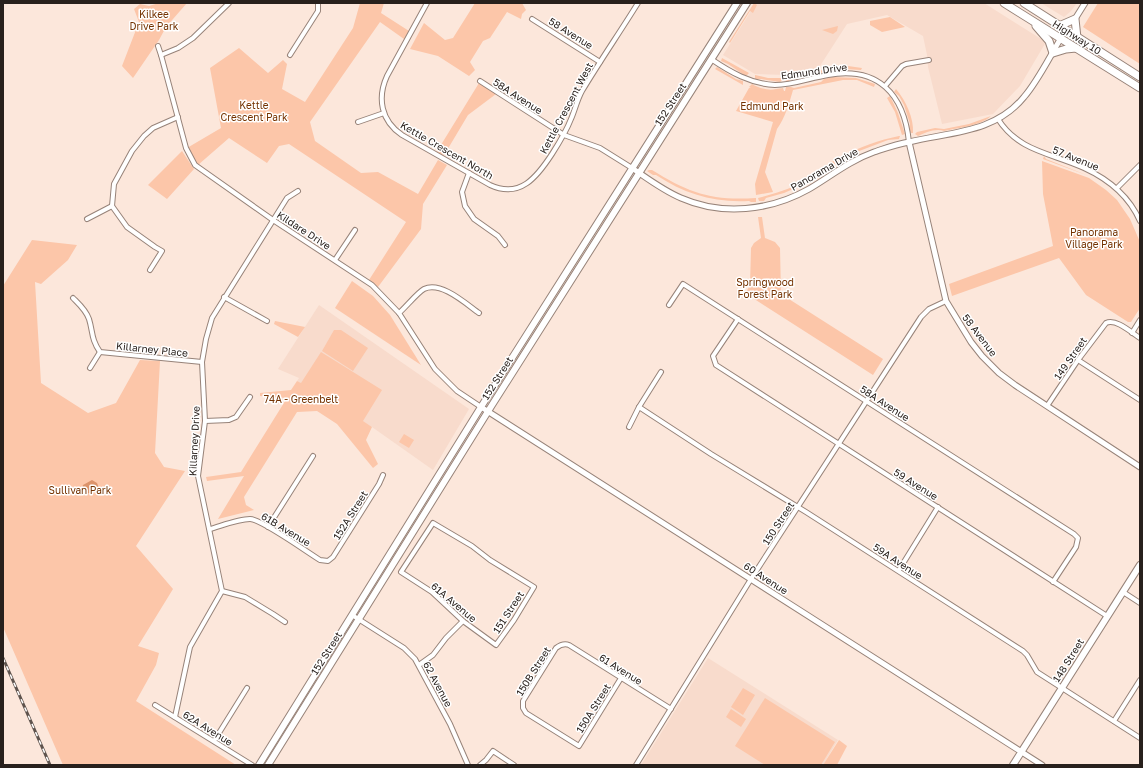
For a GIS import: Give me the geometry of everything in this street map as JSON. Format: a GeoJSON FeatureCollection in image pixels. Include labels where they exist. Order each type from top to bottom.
{"type":"FeatureCollection","features":[{"type":"Feature","properties":{"kind":"highway","name":"Highway 10"},"geometry":{"type":"LineString","coordinates":[[1004,3],[1140,88]]}},
{"type":"Feature","properties":{"kind":"highway","name":"Highway 10"},"geometry":{"type":"LineString","coordinates":[[1024,3],[1140,77]]}},
{"type":"Feature","properties":{"kind":"highway"},"geometry":{"type":"LineString","coordinates":[[1059,26],[1075,19],[1077,38]]}},
{"type":"Feature","properties":{"kind":"highway"},"geometry":{"type":"LineString","coordinates":[[1032,21],[1049,41],[1053,53],[1076,48]]}},
{"type":"Feature","properties":{"kind":"highway"},"geometry":{"type":"LineString","coordinates":[[1061,38],[1066,30]]}},
{"type":"Feature","properties":{"kind":"main road","name":"152 Street"},"geometry":{"type":"LineString","coordinates":[[259,765],[481,407],[737,3]]}},
{"type":"Feature","properties":{"kind":"main road","name":"152 Street"},"geometry":{"type":"LineString","coordinates":[[268,765],[488,411],[746,3]]}},
{"type":"Feature","properties":{"kind":"main road"},"geometry":{"type":"LineString","coordinates":[[711,59],[709,56],[712,43]]}},
{"type":"Feature","properties":{"kind":"main road","name":"148 Street"},"geometry":{"type":"LineString","coordinates":[[1013,765],[1140,565]]}},
{"type":"Feature","properties":{"kind":"street"},"geometry":{"type":"LineString","coordinates":[[161,54],[178,48],[193,38],[229,3]]}},
{"type":"Feature","properties":{"kind":"street"},"geometry":{"type":"LineString","coordinates":[[290,55],[318,11],[318,3]]}},
{"type":"Feature","properties":{"kind":"street"},"geometry":{"type":"LineString","coordinates":[[358,122],[384,113],[381,95],[385,80],[427,3]]}},
{"type":"Feature","properties":{"kind":"street","name":"Kettle Crescent West"},"geometry":{"type":"LineString","coordinates":[[511,189],[530,182],[539,174],[564,135],[579,98],[638,3]]}},
{"type":"Feature","properties":{"kind":"street"},"geometry":{"type":"LineString","coordinates":[[1075,19],[1085,3]]}},
{"type":"Feature","properties":{"kind":"street","name":"58 Avenue"},"geometry":{"type":"LineString","coordinates":[[532,19],[600,62]]}},
{"type":"Feature","properties":{"kind":"street","name":"Panorama Drive"},"geometry":{"type":"LineString","coordinates":[[632,168],[672,194],[694,203],[711,207],[732,209],[758,208],[777,203],[795,196],[854,161],[874,152],[909,142],[978,128],[998,119],[1010,111],[1024,97],[1061,38]]}},
{"type":"Feature","properties":{"kind":"street","name":"Kildare Drive"},"geometry":{"type":"LineString","coordinates":[[158,46],[186,148],[195,165],[273,220],[372,285],[399,313],[435,369],[457,391],[481,407]]}},
{"type":"Feature","properties":{"kind":"street","name":"Edmund Drive"},"geometry":{"type":"LineString","coordinates":[[711,59],[738,76],[761,84],[792,84],[827,75],[852,73],[868,77],[885,86],[894,96],[900,106],[909,142]]}},
{"type":"Feature","properties":{"kind":"street"},"geometry":{"type":"LineString","coordinates":[[885,86],[902,66],[929,60]]}},
{"type":"Feature","properties":{"kind":"street","name":"58A Avenue"},"geometry":{"type":"LineString","coordinates":[[480,81],[564,135],[600,148],[632,168]]}},
{"type":"Feature","properties":{"kind":"street","name":"Kettle Crescent North"},"geometry":{"type":"LineString","coordinates":[[384,113],[390,124],[402,135],[494,186],[511,189]]}},
{"type":"Feature","properties":{"kind":"street"},"geometry":{"type":"LineString","coordinates":[[150,270],[162,251],[127,227],[112,206],[114,184],[132,151],[144,136],[153,128],[178,117]]}},
{"type":"Feature","properties":{"kind":"street","name":"57 Avenue"},"geometry":{"type":"LineString","coordinates":[[998,119],[1007,131],[1027,146],[1083,167],[1100,176],[1117,188],[1140,221]]}},
{"type":"Feature","properties":{"kind":"street","name":"58 Avenue"},"geometry":{"type":"LineString","coordinates":[[909,142],[946,301],[971,342],[999,373],[1015,385],[1140,467]]}},
{"type":"Feature","properties":{"kind":"street"},"geometry":{"type":"LineString","coordinates":[[1117,188],[1140,165]]}},
{"type":"Feature","properties":{"kind":"street"},"geometry":{"type":"LineString","coordinates":[[469,173],[462,192],[465,206],[474,219],[498,236],[505,245]]}},
{"type":"Feature","properties":{"kind":"street","name":"Killarney Drive"},"geometry":{"type":"LineString","coordinates":[[222,591],[198,476],[205,421],[202,362],[206,339],[212,318],[224,297],[287,198],[298,191]]}},
{"type":"Feature","properties":{"kind":"street"},"geometry":{"type":"LineString","coordinates":[[87,219],[112,206]]}},
{"type":"Feature","properties":{"kind":"street"},"geometry":{"type":"LineString","coordinates":[[335,260],[355,230]]}},
{"type":"Feature","properties":{"kind":"street","name":"58A Avenue"},"geometry":{"type":"LineString","coordinates":[[669,305],[683,284],[1061,525],[1078,538],[1076,547],[1054,582]]}},
{"type":"Feature","properties":{"kind":"street"},"geometry":{"type":"LineString","coordinates":[[399,313],[423,289],[435,287],[451,294],[479,313]]}},
{"type":"Feature","properties":{"kind":"street"},"geometry":{"type":"LineString","coordinates":[[224,297],[267,321]]}},
{"type":"Feature","properties":{"kind":"street"},"geometry":{"type":"LineString","coordinates":[[73,298],[89,318],[94,343],[100,352],[90,368]]}},
{"type":"Feature","properties":{"kind":"street","name":"150 Street"},"geometry":{"type":"LineString","coordinates":[[636,765],[751,580],[921,317],[929,309],[946,301]]}},
{"type":"Feature","properties":{"kind":"street","name":"59 Avenue"},"geometry":{"type":"LineString","coordinates":[[738,319],[714,356],[716,365],[1107,616]]}},
{"type":"Feature","properties":{"kind":"street"},"geometry":{"type":"LineString","coordinates":[[1140,320],[1132,333],[1140,338]]}},
{"type":"Feature","properties":{"kind":"street","name":"149 Street"},"geometry":{"type":"LineString","coordinates":[[1047,406],[1100,329],[1109,321],[1118,324],[1132,333]]}},
{"type":"Feature","properties":{"kind":"street","name":"Killarney Place"},"geometry":{"type":"LineString","coordinates":[[100,352],[202,362]]}},
{"type":"Feature","properties":{"kind":"street"},"geometry":{"type":"LineString","coordinates":[[1078,360],[1140,400]]}},
{"type":"Feature","properties":{"kind":"street"},"geometry":{"type":"LineString","coordinates":[[629,427],[639,407],[661,372]]}},
{"type":"Feature","properties":{"kind":"street"},"geometry":{"type":"LineString","coordinates":[[205,421],[229,420],[236,417],[250,397]]}},
{"type":"Feature","properties":{"kind":"street","name":"60 Avenue"},"geometry":{"type":"LineString","coordinates":[[481,407],[1042,765]]}},
{"type":"Feature","properties":{"kind":"street","name":"59A Avenue"},"geometry":{"type":"LineString","coordinates":[[639,407],[710,454],[899,570],[1023,651],[1037,672],[1140,738]]}},
{"type":"Feature","properties":{"kind":"street"},"geometry":{"type":"LineString","coordinates":[[268,527],[313,456]]}},
{"type":"Feature","properties":{"kind":"street","name":"152A Street"},"geometry":{"type":"LineString","coordinates":[[328,561],[333,557],[379,484],[383,475]]}},
{"type":"Feature","properties":{"kind":"street"},"geometry":{"type":"LineString","coordinates":[[899,570],[938,507]]}},
{"type":"Feature","properties":{"kind":"street","name":"61B Avenue"},"geometry":{"type":"LineString","coordinates":[[210,529],[250,519],[268,527],[320,560],[328,561]]}},
{"type":"Feature","properties":{"kind":"street","name":"61A Avenue"},"geometry":{"type":"LineString","coordinates":[[496,645],[463,621],[432,592],[401,572],[433,523],[472,546],[490,560],[534,587]]}},
{"type":"Feature","properties":{"kind":"street","name":"151 Street"},"geometry":{"type":"LineString","coordinates":[[496,645],[514,620],[534,587]]}},
{"type":"Feature","properties":{"kind":"street"},"geometry":{"type":"LineString","coordinates":[[175,717],[190,647],[222,591],[245,597],[285,622]]}},
{"type":"Feature","properties":{"kind":"street"},"geometry":{"type":"LineString","coordinates":[[1123,592],[1140,603]]}},
{"type":"Feature","properties":{"kind":"street","name":"62 Avenue"},"geometry":{"type":"LineString","coordinates":[[352,615],[404,648],[419,664],[450,724],[468,765]]}},
{"type":"Feature","properties":{"kind":"street"},"geometry":{"type":"LineString","coordinates":[[419,664],[433,655],[446,638],[463,621]]}},
{"type":"Feature","properties":{"kind":"street","name":"61 Avenue"},"geometry":{"type":"LineString","coordinates":[[562,644],[569,645],[670,709]]}},
{"type":"Feature","properties":{"kind":"street","name":"150B Street"},"geometry":{"type":"LineString","coordinates":[[562,644],[556,648],[523,701],[523,708],[526,713],[579,746]]}},
{"type":"Feature","properties":{"kind":"street","name":"150A Street"},"geometry":{"type":"LineString","coordinates":[[579,746],[621,678]]}},
{"type":"Feature","properties":{"kind":"street"},"geometry":{"type":"LineString","coordinates":[[1114,721],[1140,680]]}},
{"type":"Feature","properties":{"kind":"street"},"geometry":{"type":"LineString","coordinates":[[214,741],[247,688]]}},
{"type":"Feature","properties":{"kind":"street","name":"62A Avenue"},"geometry":{"type":"LineString","coordinates":[[155,705],[252,765]]}},
{"type":"Feature","properties":{"kind":"street"},"geometry":{"type":"LineString","coordinates":[[480,765],[493,751],[514,765]]}},
{"type":"Feature","properties":{"kind":"shaded area"},"geometry":{"type":"Polygon","coordinates":[[[756,3],[984,3],[1046,42],[1020,86],[993,114],[942,124],[928,67],[923,36],[887,15],[847,24],[818,69],[786,75],[755,74],[723,55],[756,3]]]}},
{"type":"Feature","properties":{"kind":"shaded area"},"geometry":{"type":"Polygon","coordinates":[[[1041,3],[1077,3],[1064,17],[1041,3]]]}},
{"type":"Feature","properties":{"kind":"shaded area"},"geometry":{"type":"Polygon","coordinates":[[[319,305],[469,409],[433,470],[372,427],[297,381],[299,378],[278,369],[319,305]]]}},
{"type":"Feature","properties":{"kind":"shaded area"},"geometry":{"type":"Polygon","coordinates":[[[92,480],[97,483],[99,488],[96,491],[86,494],[82,488],[83,485],[92,480]]]}},
{"type":"Feature","properties":{"kind":"shaded area"},"geometry":{"type":"Polygon","coordinates":[[[708,658],[838,740],[823,765],[641,765],[708,658]]]}},
{"type":"Feature","properties":{"kind":"green space","name":"Kilkee Drive Park"},"geometry":{"type":"Polygon","coordinates":[[[159,3],[187,3],[166,27],[133,78],[122,66],[139,22],[134,9],[140,4],[149,6],[159,3]]]}},
{"type":"Feature","properties":{"kind":"green space","name":"Kettle Crescent Park"},"geometry":{"type":"Polygon","coordinates":[[[360,3],[384,3],[381,13],[409,31],[404,39],[380,22],[310,122],[315,141],[361,173],[378,172],[418,194],[438,160],[447,165],[423,204],[421,229],[378,287],[369,280],[406,222],[289,144],[279,146],[267,163],[229,138],[198,165],[187,148],[221,128],[210,68],[239,48],[268,73],[283,60],[287,64],[282,89],[305,102],[353,28],[360,3]]]}},
{"type":"Feature","properties":{"kind":"green space"},"geometry":{"type":"Polygon","coordinates":[[[475,3],[522,3],[526,10],[522,14],[521,19],[507,12],[490,38],[483,41],[470,62],[475,70],[469,76],[438,56],[410,49],[424,23],[445,40],[453,38],[475,3]]]}},
{"type":"Feature","properties":{"kind":"green space"},"geometry":{"type":"Polygon","coordinates":[[[754,3],[757,5],[753,13],[750,11],[730,43],[729,42],[754,3]]]}},
{"type":"Feature","properties":{"kind":"green space"},"geometry":{"type":"Polygon","coordinates":[[[1098,3],[1140,3],[1140,64],[1083,27],[1098,3]]]}},
{"type":"Feature","properties":{"kind":"green space"},"geometry":{"type":"Polygon","coordinates":[[[890,17],[905,27],[882,32],[870,25],[870,21],[890,17]]]}},
{"type":"Feature","properties":{"kind":"green space"},"geometry":{"type":"Polygon","coordinates":[[[838,26],[837,31],[833,34],[822,30],[838,26]]]}},
{"type":"Feature","properties":{"kind":"green space"},"geometry":{"type":"Polygon","coordinates":[[[722,58],[749,73],[746,76],[744,75],[721,61],[722,58]]]}},
{"type":"Feature","properties":{"kind":"green space"},"geometry":{"type":"Polygon","coordinates":[[[848,66],[862,68],[861,70],[838,69],[831,72],[829,69],[848,66]]]}},
{"type":"Feature","properties":{"kind":"green space"},"geometry":{"type":"Polygon","coordinates":[[[717,67],[736,79],[743,81],[743,85],[715,69],[717,67]]]}},
{"type":"Feature","properties":{"kind":"green space"},"geometry":{"type":"Polygon","coordinates":[[[823,70],[822,74],[818,73],[786,82],[785,78],[823,70]]]}},
{"type":"Feature","properties":{"kind":"green space"},"geometry":{"type":"Polygon","coordinates":[[[755,75],[768,78],[783,78],[783,80],[780,82],[755,79],[755,75]]]}},
{"type":"Feature","properties":{"kind":"green space","name":"Edmund Park"},"geometry":{"type":"Polygon","coordinates":[[[833,77],[856,78],[875,84],[874,87],[857,80],[843,80],[793,90],[785,116],[777,129],[765,172],[773,192],[756,195],[755,184],[773,122],[736,111],[749,88],[751,88],[749,87],[752,84],[760,88],[773,90],[783,88],[785,91],[786,87],[794,88],[821,82],[824,79],[833,77]]]}},
{"type":"Feature","properties":{"kind":"green space"},"geometry":{"type":"Polygon","coordinates":[[[479,83],[496,94],[468,115],[443,157],[436,153],[479,83]]]}},
{"type":"Feature","properties":{"kind":"green space"},"geometry":{"type":"Polygon","coordinates":[[[896,89],[909,110],[913,133],[910,131],[910,124],[904,105],[899,96],[894,92],[896,89]]]}},
{"type":"Feature","properties":{"kind":"green space"},"geometry":{"type":"Polygon","coordinates":[[[890,96],[905,134],[902,135],[895,112],[887,98],[890,96]]]}},
{"type":"Feature","properties":{"kind":"green space"},"geometry":{"type":"Polygon","coordinates":[[[991,116],[981,122],[969,126],[944,131],[934,130],[918,136],[915,134],[917,132],[935,128],[944,129],[969,124],[991,116]]]}},
{"type":"Feature","properties":{"kind":"green space"},"geometry":{"type":"Polygon","coordinates":[[[900,136],[899,139],[888,140],[854,153],[800,186],[784,193],[766,198],[764,201],[759,201],[758,198],[780,192],[797,185],[826,166],[855,150],[900,136]]]}},
{"type":"Feature","properties":{"kind":"green space"},"geometry":{"type":"Polygon","coordinates":[[[182,151],[194,169],[167,199],[148,185],[182,151]]]}},
{"type":"Feature","properties":{"kind":"green space"},"geometry":{"type":"Polygon","coordinates":[[[1044,156],[1046,159],[1089,176],[1043,159],[1044,156]]]}},
{"type":"Feature","properties":{"kind":"green space","name":"Panorama Village Park"},"geometry":{"type":"Polygon","coordinates":[[[1042,161],[1089,178],[1117,200],[1130,219],[1140,242],[1140,308],[1131,322],[1128,322],[1086,295],[1059,258],[952,296],[949,284],[1053,246],[1043,194],[1042,161]]]}},
{"type":"Feature","properties":{"kind":"green space"},"geometry":{"type":"Polygon","coordinates":[[[652,170],[665,178],[701,194],[726,198],[756,198],[756,202],[712,199],[700,196],[667,182],[656,175],[653,175],[647,171],[652,170]]]}},
{"type":"Feature","properties":{"kind":"green space","name":"Springwood Forest Park"},"geometry":{"type":"Polygon","coordinates":[[[758,217],[762,217],[765,238],[775,242],[780,248],[781,294],[883,359],[873,375],[745,293],[750,286],[751,248],[754,243],[761,238],[758,217]]]}},
{"type":"Feature","properties":{"kind":"green space","name":"Sullivan Park"},"geometry":{"type":"Polygon","coordinates":[[[32,240],[77,245],[68,260],[41,284],[35,282],[41,383],[88,413],[116,403],[140,360],[160,361],[155,453],[164,467],[185,471],[136,546],[173,589],[138,646],[159,653],[156,665],[136,701],[236,765],[63,765],[3,627],[3,286],[32,240]]]}},
{"type":"Feature","properties":{"kind":"green space"},"geometry":{"type":"Polygon","coordinates":[[[352,281],[373,296],[390,315],[421,365],[335,308],[352,281]]]}},
{"type":"Feature","properties":{"kind":"green space"},"geometry":{"type":"Polygon","coordinates":[[[275,321],[305,327],[298,337],[274,324],[275,321]]]}},
{"type":"Feature","properties":{"kind":"green space"},"geometry":{"type":"Polygon","coordinates":[[[334,330],[341,330],[368,348],[353,371],[322,351],[334,330]]]}},
{"type":"Feature","properties":{"kind":"green space","name":"74A - Greenbelt"},"geometry":{"type":"Polygon","coordinates":[[[321,352],[382,390],[363,421],[372,427],[366,440],[378,464],[373,468],[337,424],[317,411],[297,412],[244,497],[246,505],[254,510],[218,519],[244,476],[207,481],[206,477],[241,472],[287,398],[260,396],[260,393],[291,390],[297,381],[301,383],[321,352]]]}},
{"type":"Feature","properties":{"kind":"green space"},"geometry":{"type":"Polygon","coordinates":[[[404,434],[414,440],[409,448],[399,442],[404,434]]]}},
{"type":"Feature","properties":{"kind":"green space"},"geometry":{"type":"Polygon","coordinates":[[[743,688],[755,695],[743,715],[731,707],[743,688]]]}},
{"type":"Feature","properties":{"kind":"green space"},"geometry":{"type":"Polygon","coordinates":[[[765,698],[835,742],[821,765],[765,765],[735,746],[765,698]]]}},
{"type":"Feature","properties":{"kind":"green space"},"geometry":{"type":"Polygon","coordinates":[[[731,709],[746,719],[741,727],[726,717],[731,709]]]}},
{"type":"Feature","properties":{"kind":"green space"},"geometry":{"type":"Polygon","coordinates":[[[839,740],[847,746],[837,765],[823,765],[839,740]]]}},
{"type":"Feature","properties":{"kind":"railway"},"geometry":{"type":"LineString","coordinates":[[3,658],[50,765]]}}]}
